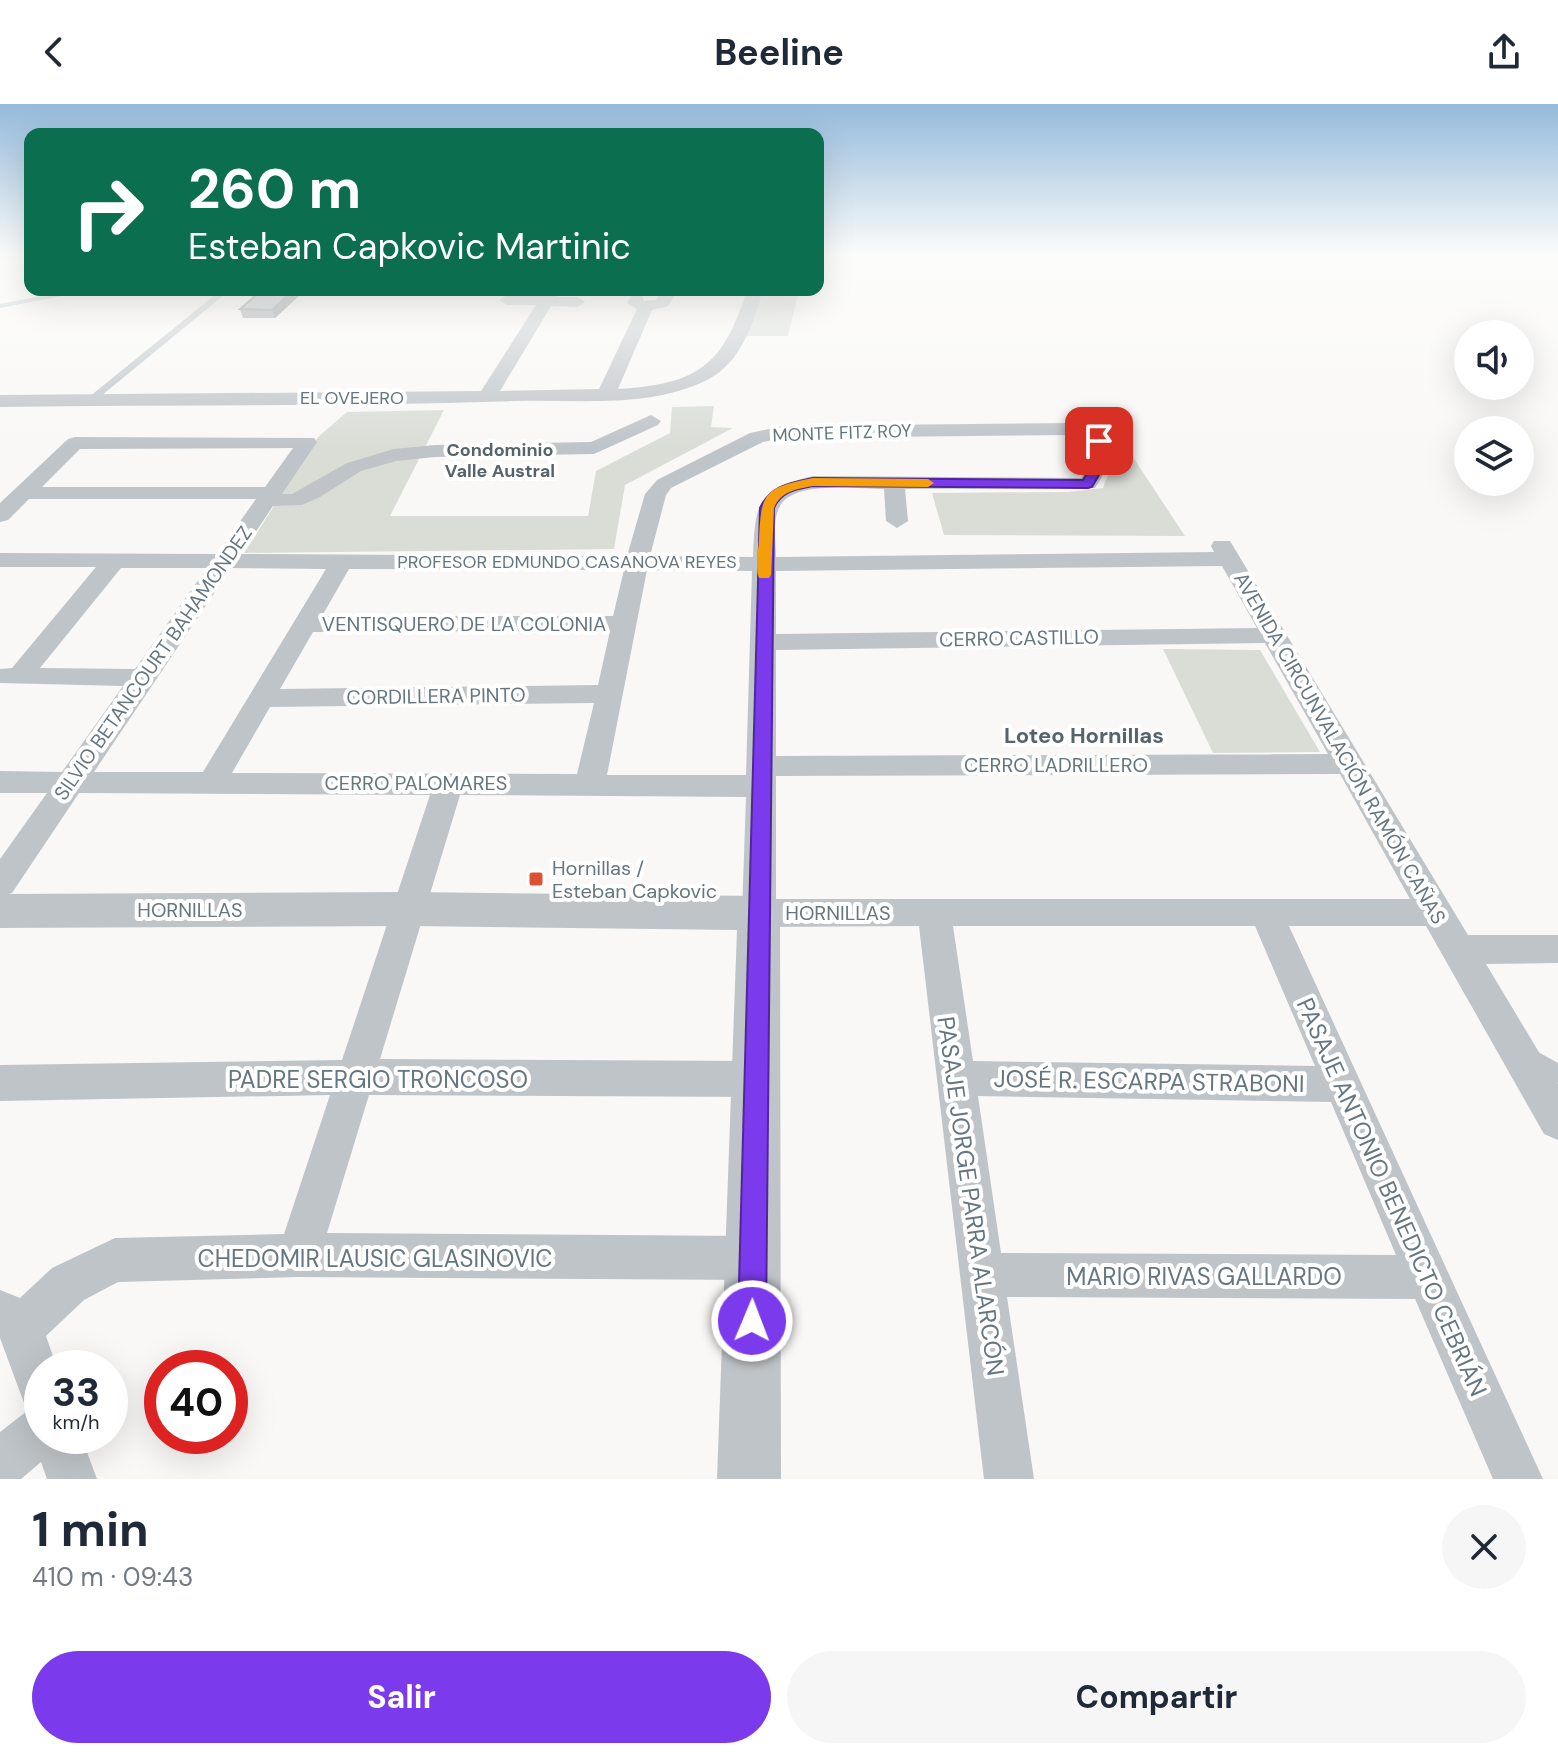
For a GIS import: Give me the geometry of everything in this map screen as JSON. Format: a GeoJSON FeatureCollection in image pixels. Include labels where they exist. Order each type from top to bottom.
{"type":"FeatureCollection","features":[{"type":"Feature","properties":{"kind":"street"},"geometry":{"type":"LineString","coordinates":[[487,397],[534,319]]}},
{"type":"Feature","properties":{"kind":"street"},"geometry":{"type":"LineString","coordinates":[[607,392],[640,319]]}},
{"type":"Feature","properties":{"kind":"street","name":"EL OVEJERO"},"geometry":{"type":"LineString","coordinates":[[0,401],[487,397],[649,391],[702,376],[717,366],[743,331],[746,319]]}},
{"type":"Feature","properties":{"kind":"street"},"geometry":{"type":"LineString","coordinates":[[0,515],[23,493],[294,500],[313,493],[354,467],[394,455],[435,451],[594,448],[651,421]]}},
{"type":"Feature","properties":{"kind":"street","name":"MONTE FITZ ROY"},"geometry":{"type":"LineString","coordinates":[[590,784],[637,563],[656,494],[664,484],[757,437],[782,432],[1075,429],[1090,432],[1099,441],[1096,470],[1088,484],[894,483]]}},
{"type":"Feature","properties":{"kind":"street","name":"SILVIO BETANCOURT BAHAMONDEZ"},"geometry":{"type":"LineString","coordinates":[[0,884],[307,442],[75,443],[23,493]]}},
{"type":"Feature","properties":{"kind":"street"},"geometry":{"type":"LineString","coordinates":[[749,1479],[767,508],[773,495],[791,486],[813,482],[894,483],[897,521]]}},
{"type":"Feature","properties":{"kind":"street","name":"PROFESOR EDMUNDO CASANOVA REYES"},"geometry":{"type":"LineString","coordinates":[[5,565],[115,560],[764,564],[1226,552]]}},
{"type":"Feature","properties":{"kind":"street","name":"AVENIDA CIRCUNVALACIÓN RAMÓN CAÑAS"},"geometry":{"type":"LineString","coordinates":[[1226,552],[1558,1121]]}},
{"type":"Feature","properties":{"kind":"street"},"geometry":{"type":"LineString","coordinates":[[9,676],[115,560]]}},
{"type":"Feature","properties":{"kind":"street"},"geometry":{"type":"LineString","coordinates":[[212,782],[342,561]]}},
{"type":"Feature","properties":{"kind":"street","name":"VENTISQUERO DE LA COLONIA"},"geometry":{"type":"LineString","coordinates":[[304,624],[624,623]]}},
{"type":"Feature","properties":{"kind":"street","name":"CERRO CASTILLO"},"geometry":{"type":"LineString","coordinates":[[763,642],[1275,635]]}},
{"type":"Feature","properties":{"kind":"street"},"geometry":{"type":"LineString","coordinates":[[9,676],[143,678]]}},
{"type":"Feature","properties":{"kind":"street","name":"CORDILLERA PINTO"},"geometry":{"type":"LineString","coordinates":[[262,698],[611,694]]}},
{"type":"Feature","properties":{"kind":"street","name":"CERRO LADRILLERO"},"geometry":{"type":"LineString","coordinates":[[761,776],[1350,764]]}},
{"type":"Feature","properties":{"kind":"street","name":"CERRO PALOMARES"},"geometry":{"type":"LineString","coordinates":[[0,782],[590,784],[761,776]]}},
{"type":"Feature","properties":{"kind":"street"},"geometry":{"type":"LineString","coordinates":[[299,1255],[449,783]]}},
{"type":"Feature","properties":{"kind":"street","name":"HORNILLAS"},"geometry":{"type":"LineString","coordinates":[[0,911],[1436,912]]}},
{"type":"Feature","properties":{"kind":"street","name":"PASAJE JORGE PARRA ALARCÓN"},"geometry":{"type":"LineString","coordinates":[[934,913],[1009,1479]]}},
{"type":"Feature","properties":{"kind":"street","name":"PASAJE ANTONIO BENEDICTO CEBRIÁN"},"geometry":{"type":"LineString","coordinates":[[1267,914],[1518,1479]]}},
{"type":"Feature","properties":{"kind":"street"},"geometry":{"type":"LineString","coordinates":[[1458,950],[1558,949]]}},
{"type":"Feature","properties":{"kind":"street","name":"PADRE SERGIO TRONCOSO"},"geometry":{"type":"LineString","coordinates":[[0,1083],[356,1077],[756,1079]]}},
{"type":"Feature","properties":{"kind":"street","name":"JOSÉ R. ESCARPA STRABONI"},"geometry":{"type":"LineString","coordinates":[[955,1078],[1343,1084]]}},
{"type":"Feature","properties":{"kind":"street","name":"CHEDOMIR LAUSIC GLASINOVIC"},"geometry":{"type":"LineString","coordinates":[[10,1321],[68,1284],[115,1260],[299,1255],[753,1258]]}},
{"type":"Feature","properties":{"kind":"street","name":"MARIO RIVAS GALLARDO"},"geometry":{"type":"LineString","coordinates":[[982,1275],[1427,1277]]}},
{"type":"Feature","properties":{"kind":"street"},"geometry":{"type":"LineString","coordinates":[[10,1321],[24,1352]]}},
{"type":"Feature","properties":{"kind":"street"},"geometry":{"type":"LineString","coordinates":[[0,1464],[24,1444]]}},
{"type":"Feature","properties":{"kind":"street"},"geometry":{"type":"LineString","coordinates":[[63,1454],[72,1479]]}},
{"type":"Feature","properties":{"kind":"lane"},"geometry":{"type":"LineString","coordinates":[[92,399],[190,319]]}},
{"type":"Feature","properties":{"kind":"lane"},"geometry":{"type":"LineString","coordinates":[[1516,1048],[1558,1074]]}},
{"type":"Feature","properties":{"kind":"shaded area"},"geometry":{"type":"Polygon","coordinates":[[[749,319],[792,319],[788,336],[746,336],[749,319]]]}},
{"type":"Feature","properties":{"kind":"shaded area"},"geometry":{"type":"Polygon","coordinates":[[[714,406],[711,427],[733,428],[625,485],[614,549],[244,553],[318,437],[347,412],[444,410],[390,516],[588,516],[596,471],[670,433],[672,407],[714,406]]]}},
{"type":"Feature","properties":{"kind":"shaded area"},"geometry":{"type":"Polygon","coordinates":[[[1078,424],[1111,424],[1185,536],[944,535],[932,493],[1067,492],[1103,488],[1118,448],[1108,435],[1078,424]]]}},
{"type":"Feature","properties":{"kind":"shaded area"},"geometry":{"type":"Polygon","coordinates":[[[1163,649],[1260,650],[1320,752],[1213,753],[1163,649]]]}},
{"type":"Feature","properties":{"kind":"slow traffic"},"geometry":{"type":"LineString","coordinates":[[764,575],[767,508],[773,495],[791,486],[813,482],[928,483]]}},
{"type":"Feature","properties":{"kind":"place","name":"Hornillas / Esteban Capkovic"},"geometry":{"type":"Point","coordinates":[536,879]}},
{"type":"Feature","properties":{"kind":"district","name":"Condominio Valle Austral"},"geometry":{"type":"Point","coordinates":[500,460]}},
{"type":"Feature","properties":{"kind":"district","name":"Loteo Hornillas"},"geometry":{"type":"Point","coordinates":[1084,735]}},
{"type":"Feature","properties":{"kind":"route"},"geometry":{"type":"LineString","coordinates":[[752,1321],[767,508],[773,495],[791,486],[813,482],[1088,484],[1096,470],[1099,441]]}}]}
